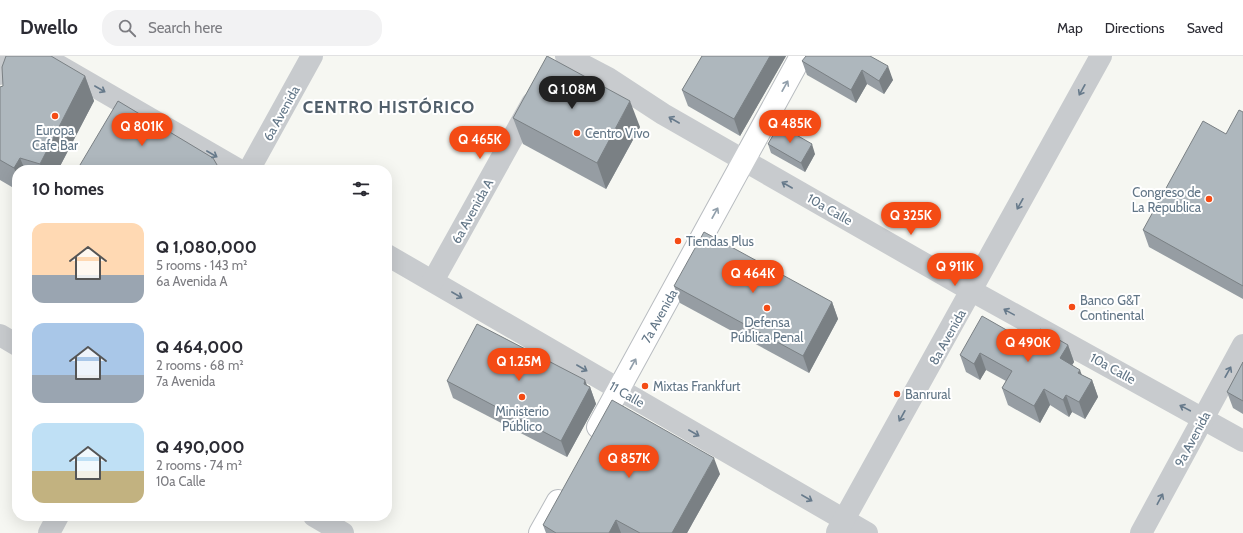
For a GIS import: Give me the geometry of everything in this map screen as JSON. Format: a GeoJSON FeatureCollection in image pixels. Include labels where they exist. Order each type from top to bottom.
{"type":"FeatureCollection","features":[{"type":"Feature","properties":{"kind":"main road","name":"7a Avenida"},"geometry":{"type":"LineString","coordinates":[[588,446],[801,56]]}},
{"type":"Feature","properties":{"kind":"main road"},"geometry":{"type":"LineString","coordinates":[[540,533],[566,486]]}},
{"type":"Feature","properties":{"kind":"street"},"geometry":{"type":"LineString","coordinates":[[0,74],[10,56]]}},
{"type":"Feature","properties":{"kind":"street"},"geometry":{"type":"LineString","coordinates":[[42,56],[230,165]]}},
{"type":"Feature","properties":{"kind":"street","name":"6a Avenida"},"geometry":{"type":"LineString","coordinates":[[252,165],[312,56]]}},
{"type":"Feature","properties":{"kind":"street","name":"8a Avenida"},"geometry":{"type":"LineString","coordinates":[[840,526],[972,291],[1101,56]]}},
{"type":"Feature","properties":{"kind":"street","name":"10a Calle"},"geometry":{"type":"LineString","coordinates":[[558,60],[608,78],[664,114],[972,291],[1243,441]]}},
{"type":"Feature","properties":{"kind":"street","name":"6a Avenida A"},"geometry":{"type":"LineString","coordinates":[[433,281],[539,88]]}},
{"type":"Feature","properties":{"kind":"street","name":"11 Calle"},"geometry":{"type":"LineString","coordinates":[[392,258],[619,390],[840,526],[867,533]]}},
{"type":"Feature","properties":{"kind":"street"},"geometry":{"type":"LineString","coordinates":[[0,335],[12,342]]}},
{"type":"Feature","properties":{"kind":"street","name":"9a Avenida"},"geometry":{"type":"LineString","coordinates":[[1141,533],[1243,345]]}},
{"type":"Feature","properties":{"kind":"street"},"geometry":{"type":"LineString","coordinates":[[49,533],[55,521]]}},
{"type":"Feature","properties":{"kind":"street"},"geometry":{"type":"LineString","coordinates":[[323,521],[343,533]]}},
{"type":"Feature","properties":{"kind":"building"},"geometry":{"type":"Polygon","coordinates":[[[6,56],[51,56],[85,76],[40,164],[20,158],[16,165],[12,165],[12,167],[0,160],[0,87],[3,86],[2,67],[6,56]]]}},
{"type":"Feature","properties":{"kind":"building"},"geometry":{"type":"Polygon","coordinates":[[[547,56],[630,101],[597,163],[513,118],[547,56]]]}},
{"type":"Feature","properties":{"kind":"building"},"geometry":{"type":"Polygon","coordinates":[[[702,56],[770,56],[734,119],[682,90],[702,56]]]}},
{"type":"Feature","properties":{"kind":"building"},"geometry":{"type":"Polygon","coordinates":[[[806,56],[870,56],[888,66],[879,81],[862,70],[851,90],[802,61],[806,56]]]}},
{"type":"Feature","properties":{"kind":"building"},"geometry":{"type":"Polygon","coordinates":[[[118,101],[213,158],[217,165],[80,165],[118,101]]]}},
{"type":"Feature","properties":{"kind":"building","name":"Congreso de La Republica"},"geometry":{"type":"Polygon","coordinates":[[[1239,110],[1243,112],[1243,286],[1143,230],[1203,121],[1226,134],[1239,110]]]}},
{"type":"Feature","properties":{"kind":"building"},"geometry":{"type":"Polygon","coordinates":[[[779,125],[812,144],[801,163],[768,144],[779,125]]]}},
{"type":"Feature","properties":{"kind":"building","name":"Defensa Pública Penal"},"geometry":{"type":"Polygon","coordinates":[[[704,232],[832,302],[803,356],[674,286],[704,232]]]}},
{"type":"Feature","properties":{"kind":"building"},"geometry":{"type":"Polygon","coordinates":[[[982,316],[1031,344],[1040,329],[1068,345],[1060,358],[1080,370],[1078,373],[1092,380],[1079,402],[1066,395],[1063,400],[1044,389],[1034,406],[1002,388],[1012,371],[980,353],[974,364],[960,355],[982,316]]]}},
{"type":"Feature","properties":{"kind":"building","name":"Ministerio Público"},"geometry":{"type":"Polygon","coordinates":[[[477,324],[585,380],[584,384],[590,387],[561,441],[447,381],[477,324]]]}},
{"type":"Feature","properties":{"kind":"building"},"geometry":{"type":"Polygon","coordinates":[[[1243,362],[1243,401],[1227,392],[1243,362]]]}},
{"type":"Feature","properties":{"kind":"building"},"geometry":{"type":"Polygon","coordinates":[[[612,400],[714,458],[672,533],[640,533],[616,520],[609,533],[556,533],[543,525],[612,400]]]}},
{"type":"Feature","properties":{"kind":"place","name":"Europa Cafe Bar"},"geometry":{"type":"Point","coordinates":[55,116]}},
{"type":"Feature","properties":{"kind":"place","name":"Centro Vivo"},"geometry":{"type":"Point","coordinates":[577,133]}},
{"type":"Feature","properties":{"kind":"place","name":"Congreso de La Republica"},"geometry":{"type":"Point","coordinates":[1209,199]}},
{"type":"Feature","properties":{"kind":"place","name":"Tiendas Plus"},"geometry":{"type":"Point","coordinates":[678,241]}},
{"type":"Feature","properties":{"kind":"place","name":"Banco G&T Continental"},"geometry":{"type":"Point","coordinates":[1072,307]}},
{"type":"Feature","properties":{"kind":"place","name":"Defensa Pública Penal"},"geometry":{"type":"Point","coordinates":[767,308]}},
{"type":"Feature","properties":{"kind":"place","name":"Mixtas Frankfurt"},"geometry":{"type":"Point","coordinates":[645,386]}},
{"type":"Feature","properties":{"kind":"place","name":"Banrural"},"geometry":{"type":"Point","coordinates":[897,394]}},
{"type":"Feature","properties":{"kind":"place","name":"Ministerio Público"},"geometry":{"type":"Point","coordinates":[522,397]}},
{"type":"Feature","properties":{"kind":"district","name":"CENTRO HISTÓRICO"},"geometry":{"type":"Point","coordinates":[389,107]}}]}
